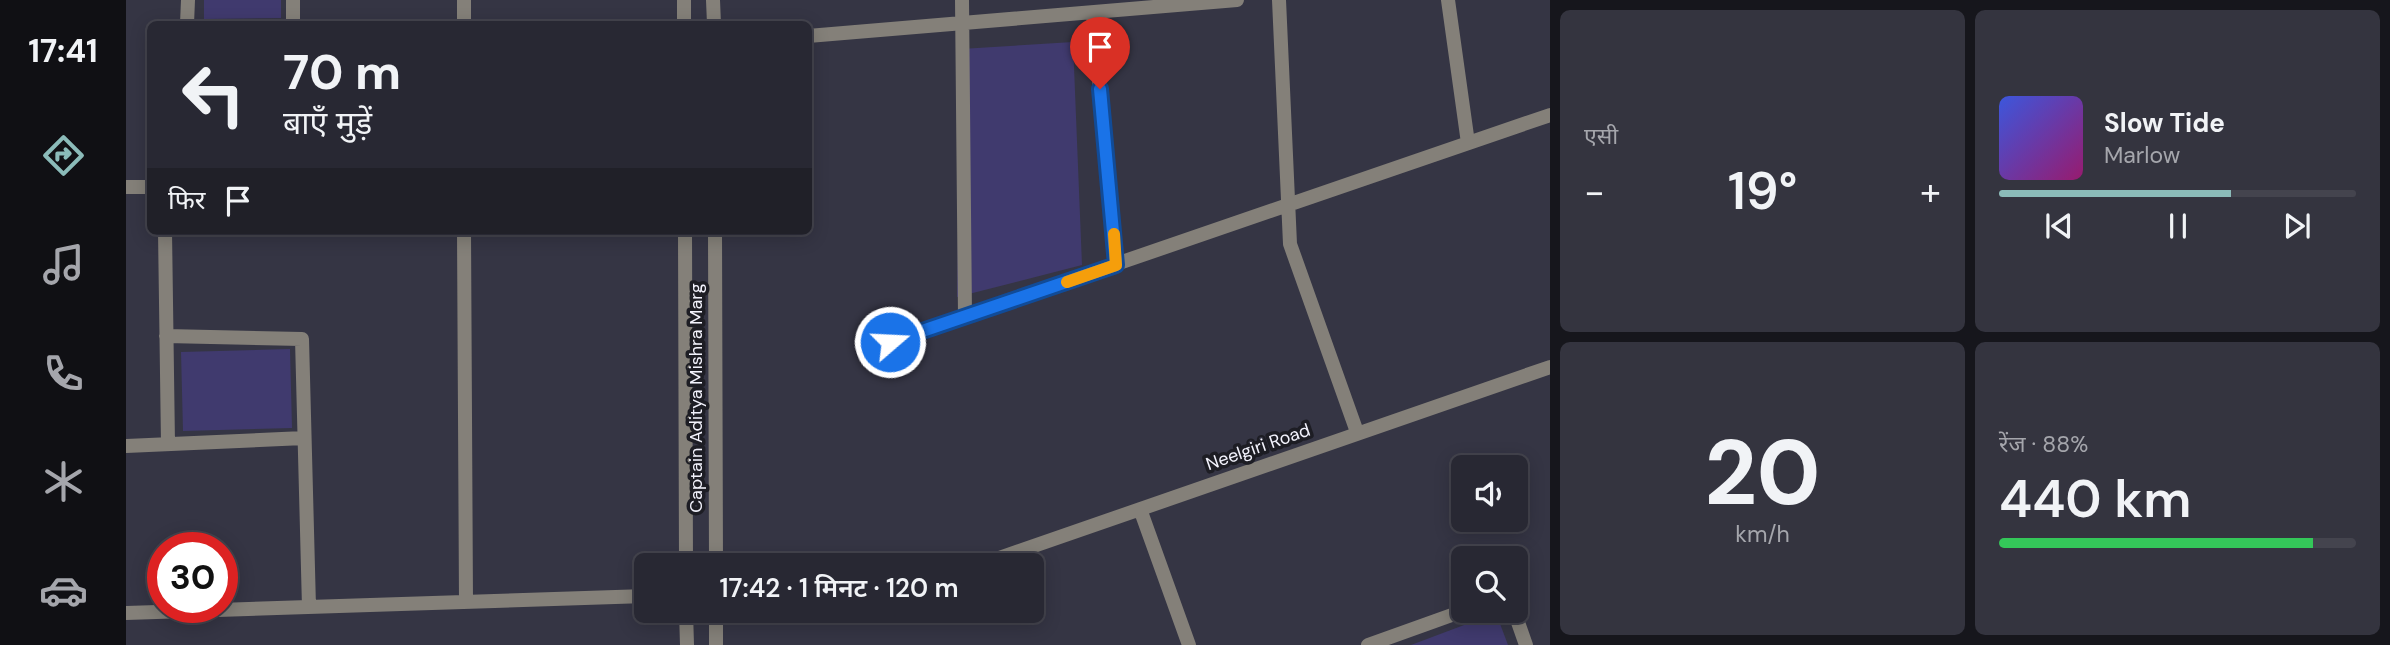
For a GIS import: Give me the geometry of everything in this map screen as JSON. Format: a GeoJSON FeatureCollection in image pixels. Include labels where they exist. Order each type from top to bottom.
{"type":"FeatureCollection","features":[{"type":"Feature","properties":{"kind":"street"},"geometry":{"type":"LineString","coordinates":[[187,21],[188,0]]}},
{"type":"Feature","properties":{"kind":"street"},"geometry":{"type":"LineString","coordinates":[[293,0],[293,21]]}},
{"type":"Feature","properties":{"kind":"street"},"geometry":{"type":"LineString","coordinates":[[464,0],[464,21]]}},
{"type":"Feature","properties":{"kind":"street"},"geometry":{"type":"LineString","coordinates":[[684,0],[684,21]]}},
{"type":"Feature","properties":{"kind":"street"},"geometry":{"type":"LineString","coordinates":[[713,0],[713,21]]}},
{"type":"Feature","properties":{"kind":"street"},"geometry":{"type":"LineString","coordinates":[[962,0],[965,316]]}},
{"type":"Feature","properties":{"kind":"street"},"geometry":{"type":"LineString","coordinates":[[812,36],[1237,0]]}},
{"type":"Feature","properties":{"kind":"street"},"geometry":{"type":"LineString","coordinates":[[1279,0],[1290,244],[1357,432]]}},
{"type":"Feature","properties":{"kind":"street"},"geometry":{"type":"LineString","coordinates":[[1448,0],[1468,143]]}},
{"type":"Feature","properties":{"kind":"street"},"geometry":{"type":"LineString","coordinates":[[1093,13],[1116,265]]}},
{"type":"Feature","properties":{"kind":"street"},"geometry":{"type":"LineString","coordinates":[[890,342],[1550,115]]}},
{"type":"Feature","properties":{"kind":"street"},"geometry":{"type":"LineString","coordinates":[[126,187],[147,187]]}},
{"type":"Feature","properties":{"kind":"street"},"geometry":{"type":"LineString","coordinates":[[165,235],[168,444]]}},
{"type":"Feature","properties":{"kind":"street"},"geometry":{"type":"LineString","coordinates":[[464,235],[466,602]]}},
{"type":"Feature","properties":{"kind":"street","name":"Captain Aditya Mishra Marg"},"geometry":{"type":"LineString","coordinates":[[685,235],[686,553]]}},
{"type":"Feature","properties":{"kind":"street","name":"Captain Aditya Mishra Marg"},"geometry":{"type":"LineString","coordinates":[[715,235],[716,553]]}},
{"type":"Feature","properties":{"kind":"street"},"geometry":{"type":"LineString","coordinates":[[166,335],[302,339],[309,607]]}},
{"type":"Feature","properties":{"kind":"street","name":"Neelgiri Road"},"geometry":{"type":"LineString","coordinates":[[1014,553],[1550,367]]}},
{"type":"Feature","properties":{"kind":"street"},"geometry":{"type":"LineString","coordinates":[[126,446],[304,438]]}},
{"type":"Feature","properties":{"kind":"street"},"geometry":{"type":"LineString","coordinates":[[1140,509],[1189,645]]}},
{"type":"Feature","properties":{"kind":"street"},"geometry":{"type":"LineString","coordinates":[[126,613],[634,596]]}},
{"type":"Feature","properties":{"kind":"street"},"geometry":{"type":"LineString","coordinates":[[1367,645],[1451,615]]}},
{"type":"Feature","properties":{"kind":"street"},"geometry":{"type":"LineString","coordinates":[[687,623],[687,645]]}},
{"type":"Feature","properties":{"kind":"street"},"geometry":{"type":"LineString","coordinates":[[716,623],[716,645]]}},
{"type":"Feature","properties":{"kind":"street"},"geometry":{"type":"LineString","coordinates":[[1518,623],[1526,645]]}},
{"type":"Feature","properties":{"kind":"shaded area"},"geometry":{"type":"Polygon","coordinates":[[[204,0],[281,0],[281,18],[204,19],[204,0]]]}},
{"type":"Feature","properties":{"kind":"shaded area"},"geometry":{"type":"Polygon","coordinates":[[[1073,42],[1082,265],[957,297],[961,49],[1073,42]]]}},
{"type":"Feature","properties":{"kind":"shaded area"},"geometry":{"type":"Polygon","coordinates":[[[290,349],[292,428],[183,431],[181,352],[290,349]]]}},
{"type":"Feature","properties":{"kind":"shaded area"},"geometry":{"type":"Polygon","coordinates":[[[1469,623],[1500,623],[1508,645],[1411,645],[1469,623]]]}},
{"type":"Feature","properties":{"kind":"slow traffic"},"geometry":{"type":"LineString","coordinates":[[1067,282],[1116,265],[1114,234]]}},
{"type":"Feature","properties":{"kind":"route"},"geometry":{"type":"LineString","coordinates":[[890,342],[1116,265],[1100,89]]}}]}
